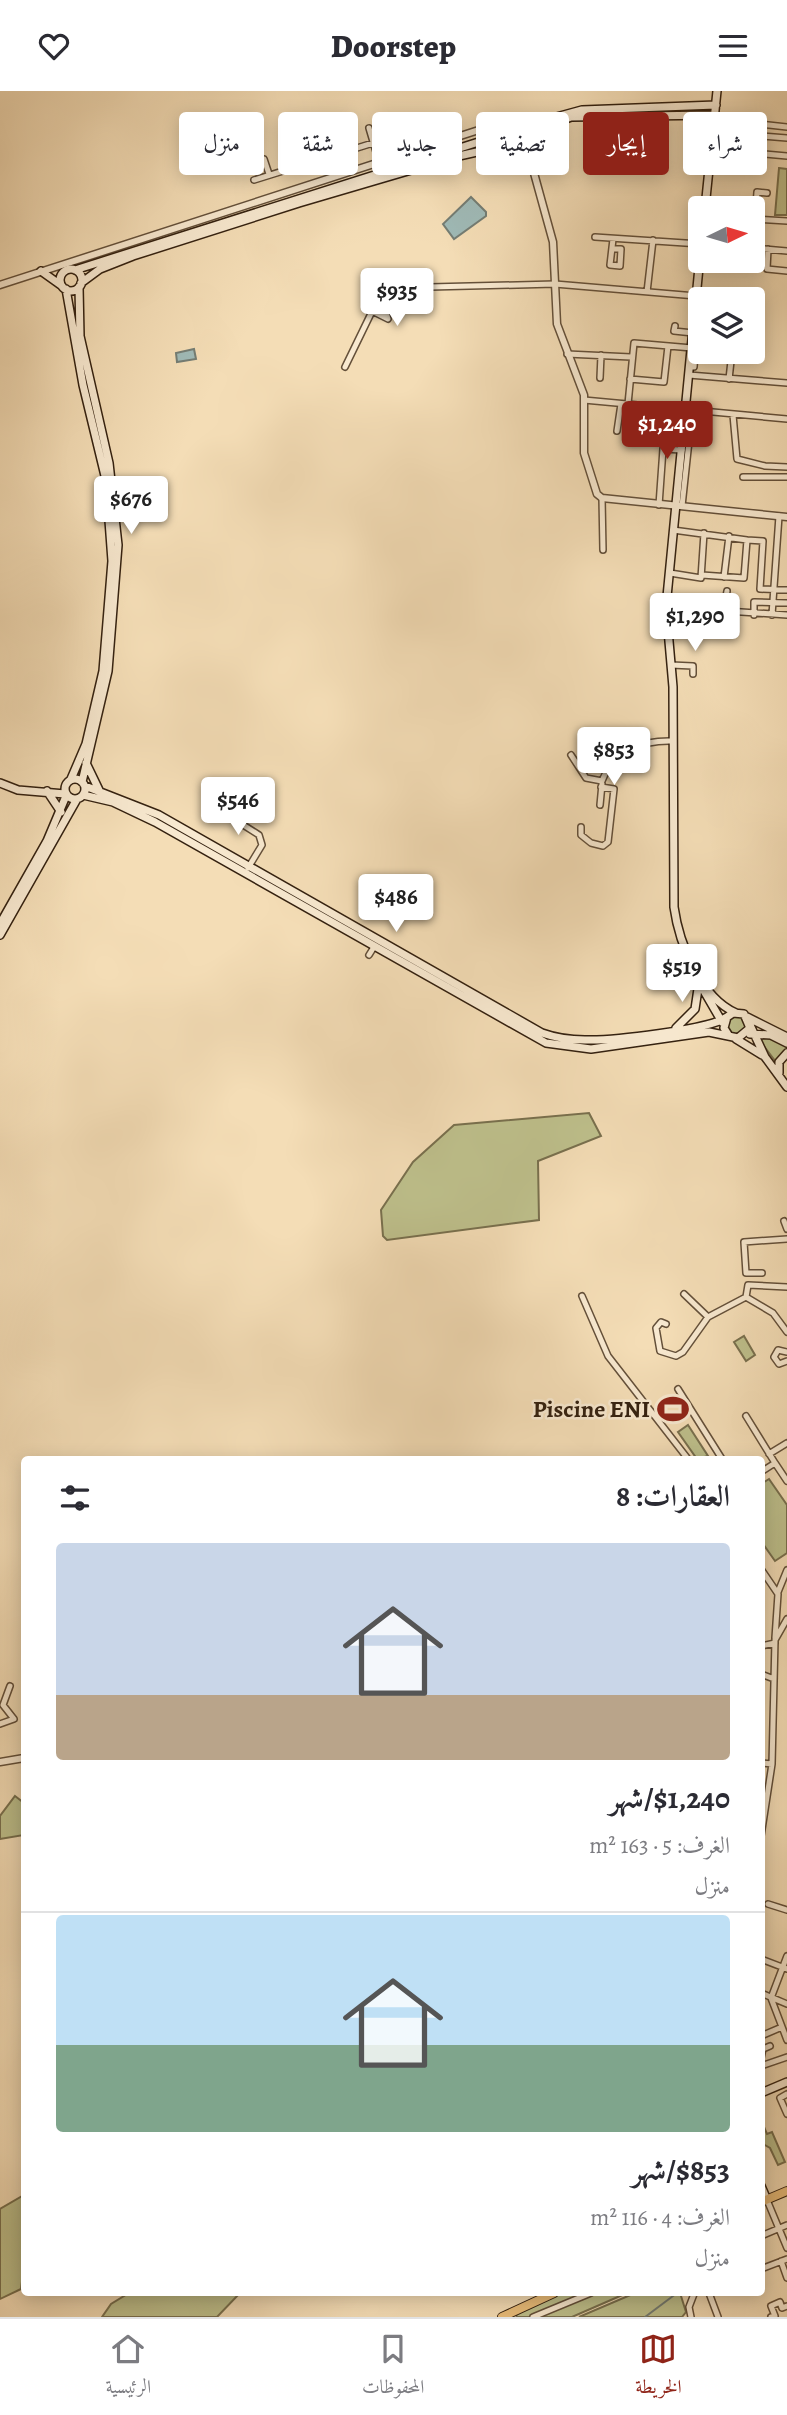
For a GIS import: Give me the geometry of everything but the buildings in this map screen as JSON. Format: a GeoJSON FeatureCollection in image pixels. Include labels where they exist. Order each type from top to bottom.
{"type":"FeatureCollection","features":[{"type":"Feature","properties":{"kind":"main road"},"geometry":{"type":"LineString","coordinates":[[715,112],[717,91]]}},
{"type":"Feature","properties":{"kind":"main road"},"geometry":{"type":"LineString","coordinates":[[569,114],[589,109],[716,105]]}},
{"type":"Feature","properties":{"kind":"main road"},"geometry":{"type":"LineString","coordinates":[[569,120],[583,116],[683,117]]}},
{"type":"Feature","properties":{"kind":"main road"},"geometry":{"type":"LineString","coordinates":[[0,923],[61,813],[69,781],[86,744],[103,671],[112,561],[106,480],[60,284],[72,267],[476,141]]}},
{"type":"Feature","properties":{"kind":"main road"},"geometry":{"type":"LineString","coordinates":[[41,271],[60,284],[80,285],[100,269],[159,248],[476,152]]}},
{"type":"Feature","properties":{"kind":"main road"},"geometry":{"type":"LineString","coordinates":[[706,196],[709,175]]}},
{"type":"Feature","properties":{"kind":"main road"},"geometry":{"type":"LineString","coordinates":[[0,935],[80,797],[108,671],[118,545],[109,463],[80,336],[81,275],[72,267]]}},
{"type":"Feature","properties":{"kind":"main road"},"geometry":{"type":"LineString","coordinates":[[690,364],[679,506],[673,530],[666,607],[671,665],[670,909],[682,947],[699,982],[733,1037]]}},
{"type":"Feature","properties":{"kind":"main road"},"geometry":{"type":"LineString","coordinates":[[671,741],[676,918],[688,953],[717,1001],[787,1037]]}},
{"type":"Feature","properties":{"kind":"main road"},"geometry":{"type":"LineString","coordinates":[[86,762],[100,790]]}},
{"type":"Feature","properties":{"kind":"main road"},"geometry":{"type":"LineString","coordinates":[[45,790],[69,781],[148,809],[542,1033],[564,1039],[593,1040],[724,1022],[736,1013]]}},
{"type":"Feature","properties":{"kind":"main road"},"geometry":{"type":"LineString","coordinates":[[0,783],[18,790],[45,790],[113,802],[155,822],[519,1030],[553,1045],[591,1048],[709,1032],[733,1037],[765,1057]]}},
{"type":"Feature","properties":{"kind":"main road"},"geometry":{"type":"LineString","coordinates":[[45,790],[61,813]]}},
{"type":"Feature","properties":{"kind":"main road"},"geometry":{"type":"LineString","coordinates":[[674,1029],[695,1009],[699,982]]}},
{"type":"Feature","properties":{"kind":"main road"},"geometry":{"type":"LineString","coordinates":[[746,1016],[750,1024],[749,1034],[787,1087]]}},
{"type":"Feature","properties":{"kind":"main road"},"geometry":{"type":"LineString","coordinates":[[733,1037],[749,1034],[771,1035],[787,1043]]}},
{"type":"Feature","properties":{"kind":"main road"},"geometry":{"type":"LineString","coordinates":[[779,1074],[779,1062],[787,1053]]}},
{"type":"Feature","properties":{"kind":"main road"},"geometry":{"type":"LineString","coordinates":[[765,2090],[787,2082]]}},
{"type":"Feature","properties":{"kind":"main road"},"geometry":{"type":"LineString","coordinates":[[765,2201],[787,2191]]}},
{"type":"Feature","properties":{"kind":"main road"},"geometry":{"type":"LineString","coordinates":[[502,2317],[548,2296]]}},
{"type":"Feature","properties":{"kind":"street"},"geometry":{"type":"LineString","coordinates":[[767,124],[787,127]]}},
{"type":"Feature","properties":{"kind":"street"},"geometry":{"type":"LineString","coordinates":[[369,128],[372,139]]}},
{"type":"Feature","properties":{"kind":"street"},"geometry":{"type":"LineString","coordinates":[[767,136],[787,138]]}},
{"type":"Feature","properties":{"kind":"street"},"geometry":{"type":"LineString","coordinates":[[767,154],[787,156]]}},
{"type":"Feature","properties":{"kind":"street"},"geometry":{"type":"LineString","coordinates":[[264,159],[269,174]]}},
{"type":"Feature","properties":{"kind":"street"},"geometry":{"type":"LineString","coordinates":[[0,285],[41,271],[72,267],[372,164]]}},
{"type":"Feature","properties":{"kind":"street"},"geometry":{"type":"LineString","coordinates":[[254,180],[278,171]]}},
{"type":"Feature","properties":{"kind":"street"},"geometry":{"type":"LineString","coordinates":[[533,175],[553,242],[557,324],[584,400],[584,453],[592,484],[602,498],[603,550]]}},
{"type":"Feature","properties":{"kind":"street"},"geometry":{"type":"LineString","coordinates":[[765,217],[787,221]]}},
{"type":"Feature","properties":{"kind":"street"},"geometry":{"type":"LineString","coordinates":[[595,237],[688,243]]}},
{"type":"Feature","properties":{"kind":"street"},"geometry":{"type":"LineString","coordinates":[[612,249],[613,239]]}},
{"type":"Feature","properties":{"kind":"street"},"geometry":{"type":"LineString","coordinates":[[647,292],[653,240]]}},
{"type":"Feature","properties":{"kind":"street"},"geometry":{"type":"LineString","coordinates":[[765,249],[787,251]]}},
{"type":"Feature","properties":{"kind":"street"},"geometry":{"type":"LineString","coordinates":[[768,249],[766,269],[787,271]]}},
{"type":"Feature","properties":{"kind":"street"},"geometry":{"type":"LineString","coordinates":[[345,367],[382,293],[395,287],[555,285],[688,295]]}},
{"type":"Feature","properties":{"kind":"street"},"geometry":{"type":"LineString","coordinates":[[372,311],[388,319],[382,304],[382,293]]}},
{"type":"Feature","properties":{"kind":"street"},"geometry":{"type":"LineString","coordinates":[[675,326],[674,331],[688,334]]}},
{"type":"Feature","properties":{"kind":"street"},"geometry":{"type":"LineString","coordinates":[[618,431],[630,379],[634,343],[668,346],[688,339]]}},
{"type":"Feature","properties":{"kind":"street"},"geometry":{"type":"LineString","coordinates":[[630,379],[664,382],[668,346]]}},
{"type":"Feature","properties":{"kind":"street"},"geometry":{"type":"LineString","coordinates":[[567,354],[631,357]]}},
{"type":"Feature","properties":{"kind":"street"},"geometry":{"type":"LineString","coordinates":[[600,378],[601,355]]}},
{"type":"Feature","properties":{"kind":"street"},"geometry":{"type":"LineString","coordinates":[[729,379],[731,364]]}},
{"type":"Feature","properties":{"kind":"street"},"geometry":{"type":"LineString","coordinates":[[689,371],[729,379],[787,383]]}},
{"type":"Feature","properties":{"kind":"street"},"geometry":{"type":"LineString","coordinates":[[584,400],[787,419]]}},
{"type":"Feature","properties":{"kind":"street"},"geometry":{"type":"LineString","coordinates":[[733,415],[737,459],[765,466],[787,467]]}},
{"type":"Feature","properties":{"kind":"street"},"geometry":{"type":"LineString","coordinates":[[679,506],[689,441],[683,441]]}},
{"type":"Feature","properties":{"kind":"street"},"geometry":{"type":"LineString","coordinates":[[659,505],[663,449],[682,450]]}},
{"type":"Feature","properties":{"kind":"street"},"geometry":{"type":"LineString","coordinates":[[743,477],[787,477]]}},
{"type":"Feature","properties":{"kind":"street"},"geometry":{"type":"LineString","coordinates":[[602,498],[783,517],[772,590],[772,615]]}},
{"type":"Feature","properties":{"kind":"street"},"geometry":{"type":"LineString","coordinates":[[673,530],[763,541],[760,589],[787,590]]}},
{"type":"Feature","properties":{"kind":"street"},"geometry":{"type":"LineString","coordinates":[[702,575],[704,533]]}},
{"type":"Feature","properties":{"kind":"street"},"geometry":{"type":"LineString","coordinates":[[724,577],[729,537]]}},
{"type":"Feature","properties":{"kind":"street"},"geometry":{"type":"LineString","coordinates":[[670,573],[744,578],[747,540]]}},
{"type":"Feature","properties":{"kind":"street"},"geometry":{"type":"LineString","coordinates":[[723,613],[727,591]]}},
{"type":"Feature","properties":{"kind":"street"},"geometry":{"type":"LineString","coordinates":[[754,615],[754,602],[787,603]]}},
{"type":"Feature","properties":{"kind":"street"},"geometry":{"type":"LineString","coordinates":[[666,607],[723,613],[787,615]]}},
{"type":"Feature","properties":{"kind":"street"},"geometry":{"type":"LineString","coordinates":[[671,665],[693,666],[693,674]]}},
{"type":"Feature","properties":{"kind":"street"},"geometry":{"type":"LineString","coordinates":[[600,805],[602,784],[611,764],[631,748],[652,741],[671,741]]}},
{"type":"Feature","properties":{"kind":"street"},"geometry":{"type":"LineString","coordinates":[[571,755],[583,775],[614,789],[608,842],[603,846],[583,838],[581,827]]}},
{"type":"Feature","properties":{"kind":"street"},"geometry":{"type":"LineString","coordinates":[[218,809],[259,835],[262,845],[248,868]]}},
{"type":"Feature","properties":{"kind":"street"},"geometry":{"type":"LineString","coordinates":[[369,955],[374,947]]}},
{"type":"Feature","properties":{"kind":"street"},"geometry":{"type":"LineString","coordinates":[[784,1221],[787,1229]]}},
{"type":"Feature","properties":{"kind":"street"},"geometry":{"type":"LineString","coordinates":[[762,1273],[746,1273],[744,1242],[787,1239]]}},
{"type":"Feature","properties":{"kind":"street"},"geometry":{"type":"LineString","coordinates":[[746,1297],[748,1285],[787,1287]]}},
{"type":"Feature","properties":{"kind":"street"},"geometry":{"type":"LineString","coordinates":[[684,1294],[708,1317]]}},
{"type":"Feature","properties":{"kind":"street"},"geometry":{"type":"LineString","coordinates":[[582,1296],[608,1356],[686,1456]]}},
{"type":"Feature","properties":{"kind":"street"},"geometry":{"type":"LineString","coordinates":[[666,1324],[661,1322],[656,1328],[657,1343],[660,1351],[676,1356],[683,1352],[708,1317],[746,1297]]}},
{"type":"Feature","properties":{"kind":"street"},"geometry":{"type":"LineString","coordinates":[[746,1297],[773,1313],[787,1332]]}},
{"type":"Feature","properties":{"kind":"street"},"geometry":{"type":"LineString","coordinates":[[787,1352],[778,1350],[774,1357],[779,1364],[787,1361]]}},
{"type":"Feature","properties":{"kind":"street"},"geometry":{"type":"LineString","coordinates":[[678,1389],[720,1456]]}},
{"type":"Feature","properties":{"kind":"street"},"geometry":{"type":"LineString","coordinates":[[746,1416],[787,1481]]}},
{"type":"Feature","properties":{"kind":"street"},"geometry":{"type":"LineString","coordinates":[[769,1454],[787,1443]]}},
{"type":"Feature","properties":{"kind":"street"},"geometry":{"type":"LineString","coordinates":[[765,1469],[775,1463]]}},
{"type":"Feature","properties":{"kind":"street"},"geometry":{"type":"LineString","coordinates":[[765,1806],[769,1798],[772,1764],[778,1585],[787,1570]]}},
{"type":"Feature","properties":{"kind":"street"},"geometry":{"type":"LineString","coordinates":[[765,1575],[778,1594]]}},
{"type":"Feature","properties":{"kind":"street"},"geometry":{"type":"LineString","coordinates":[[765,1645],[775,1641],[787,1619]]}},
{"type":"Feature","properties":{"kind":"street"},"geometry":{"type":"LineString","coordinates":[[765,1676],[774,1679]]}},
{"type":"Feature","properties":{"kind":"street"},"geometry":{"type":"LineString","coordinates":[[0,1724],[14,1719],[3,1705],[10,1686]]}},
{"type":"Feature","properties":{"kind":"street"},"geometry":{"type":"LineString","coordinates":[[0,1762],[21,1758]]}},
{"type":"Feature","properties":{"kind":"street"},"geometry":{"type":"LineString","coordinates":[[765,1763],[772,1764]]}},
{"type":"Feature","properties":{"kind":"street"},"geometry":{"type":"LineString","coordinates":[[765,1798],[769,1798]]}},
{"type":"Feature","properties":{"kind":"street"},"geometry":{"type":"LineString","coordinates":[[768,1904],[787,1910]]}},
{"type":"Feature","properties":{"kind":"street"},"geometry":{"type":"LineString","coordinates":[[787,1956],[785,1968],[771,1998],[787,2040]]}},
{"type":"Feature","properties":{"kind":"street"},"geometry":{"type":"LineString","coordinates":[[765,1960],[785,1968]]}},
{"type":"Feature","properties":{"kind":"street"},"geometry":{"type":"LineString","coordinates":[[765,1995],[787,2004]]}},
{"type":"Feature","properties":{"kind":"street"},"geometry":{"type":"LineString","coordinates":[[765,2034],[782,2027]]}},
{"type":"Feature","properties":{"kind":"street"},"geometry":{"type":"LineString","coordinates":[[765,2048],[770,2046]]}},
{"type":"Feature","properties":{"kind":"street"},"geometry":{"type":"LineString","coordinates":[[765,2065],[787,2057]]}},
{"type":"Feature","properties":{"kind":"street"},"geometry":{"type":"LineString","coordinates":[[787,2096],[780,2098],[787,2114]]}},
{"type":"Feature","properties":{"kind":"street"},"geometry":{"type":"LineString","coordinates":[[765,2203],[787,2248]]}},
{"type":"Feature","properties":{"kind":"street"},"geometry":{"type":"LineString","coordinates":[[765,2234],[787,2225]]}},
{"type":"Feature","properties":{"kind":"street"},"geometry":{"type":"LineString","coordinates":[[765,2267],[784,2260],[787,2278]]}},
{"type":"Feature","properties":{"kind":"street"},"geometry":{"type":"LineString","coordinates":[[533,2317],[584,2296]]}},
{"type":"Feature","properties":{"kind":"street"},"geometry":{"type":"LineString","coordinates":[[691,2317],[690,2307],[693,2296]]}},
{"type":"Feature","properties":{"kind":"street"},"geometry":{"type":"LineString","coordinates":[[710,2296],[718,2317]]}},
{"type":"Feature","properties":{"kind":"street"},"geometry":{"type":"LineString","coordinates":[[768,2298],[775,2316],[771,2317]]}},
{"type":"Feature","properties":{"kind":"street"},"geometry":{"type":"LineString","coordinates":[[771,2306],[780,2302],[782,2308],[787,2306]]}},
{"type":"Feature","properties":{"kind":"green space"},"geometry":{"type":"Polygon","coordinates":[[[779,168],[787,169],[787,215],[775,215],[779,168]]]}},
{"type":"Feature","properties":{"kind":"green space"},"geometry":{"type":"Polygon","coordinates":[[[733,1016],[742,1016],[747,1026],[741,1035],[732,1035],[728,1030],[727,1022],[733,1016]]]}},
{"type":"Feature","properties":{"kind":"green space"},"geometry":{"type":"Polygon","coordinates":[[[757,1037],[774,1038],[787,1045],[787,1051],[776,1062],[757,1037]]]}},
{"type":"Feature","properties":{"kind":"green space"},"geometry":{"type":"Polygon","coordinates":[[[589,1113],[601,1136],[538,1161],[539,1220],[387,1240],[383,1236],[381,1210],[413,1162],[454,1125],[589,1113]]]}},
{"type":"Feature","properties":{"kind":"green space"},"geometry":{"type":"Polygon","coordinates":[[[744,1336],[755,1355],[746,1361],[734,1342],[744,1336]]]}},
{"type":"Feature","properties":{"kind":"green space"},"geometry":{"type":"Polygon","coordinates":[[[688,1425],[708,1456],[695,1456],[678,1432],[688,1425]]]}},
{"type":"Feature","properties":{"kind":"green space"},"geometry":{"type":"Polygon","coordinates":[[[769,1479],[787,1505],[787,1553],[775,1561],[765,1547],[765,1482],[769,1479]]]}},
{"type":"Feature","properties":{"kind":"green space"},"geometry":{"type":"Polygon","coordinates":[[[15,1796],[21,1801],[21,1836],[0,1839],[0,1816],[15,1796]]]}},
{"type":"Feature","properties":{"kind":"green space"},"geometry":{"type":"Polygon","coordinates":[[[765,2129],[767,2134],[772,2132],[785,2162],[778,2165],[770,2148],[765,2145],[765,2129]]]}},
{"type":"Feature","properties":{"kind":"green space"},"geometry":{"type":"Polygon","coordinates":[[[21,2197],[21,2289],[0,2299],[0,2209],[21,2197]]]}},
{"type":"Feature","properties":{"kind":"green space"},"geometry":{"type":"Polygon","coordinates":[[[124,2296],[237,2296],[217,2317],[102,2317],[111,2304],[124,2296]]]}},
{"type":"Feature","properties":{"kind":"green space"},"geometry":{"type":"Polygon","coordinates":[[[554,2296],[620,2296],[572,2317],[517,2317],[515,2312],[554,2296]]]}},
{"type":"Feature","properties":{"kind":"green space"},"geometry":{"type":"Polygon","coordinates":[[[628,2296],[681,2296],[686,2312],[682,2317],[579,2317],[628,2296]]]}},
{"type":"Feature","properties":{"kind":"water"},"geometry":{"type":"Polygon","coordinates":[[[471,197],[486,212],[486,216],[454,239],[443,224],[471,197]]]}},
{"type":"Feature","properties":{"kind":"water"},"geometry":{"type":"Polygon","coordinates":[[[194,349],[196,359],[177,362],[176,353],[194,349]]]}},
{"type":"Feature","properties":{"kind":"waterway"},"geometry":{"type":"LineString","coordinates":[[645,2317],[673,2296]]}},
{"type":"Feature","properties":{"kind":"place","name":"Piscine ENI"},"geometry":{"type":"Point","coordinates":[673,1409]}}]}
